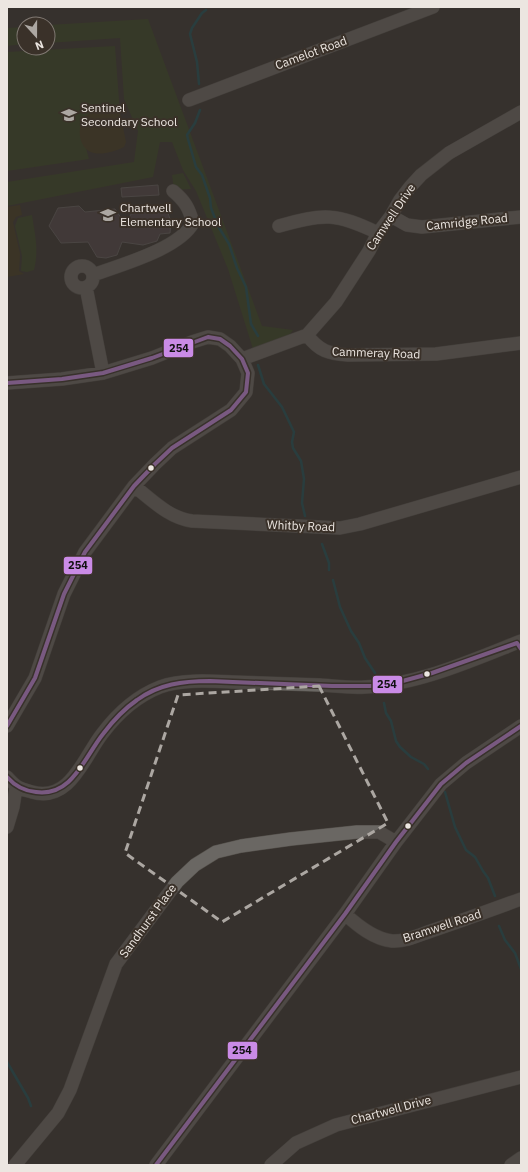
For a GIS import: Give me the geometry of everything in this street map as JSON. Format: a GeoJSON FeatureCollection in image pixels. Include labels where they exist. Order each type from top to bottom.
{"type":"FeatureCollection","features":[{"type":"Feature","properties":{"kind":"street","name":"Camelot Road"},"geometry":{"type":"LineString","coordinates":[[189,100],[429,8]]}},
{"type":"Feature","properties":{"kind":"street","name":"Camwell Drive"},"geometry":{"type":"LineString","coordinates":[[307,335],[322,320],[345,290],[369,251],[378,233],[391,216],[400,200],[421,175],[434,163],[521,112]]}},
{"type":"Feature","properties":{"kind":"street"},"geometry":{"type":"LineString","coordinates":[[93,275],[157,251],[180,239],[190,230],[193,224],[190,211],[182,198],[173,191]]}},
{"type":"Feature","properties":{"kind":"street"},"geometry":{"type":"LineString","coordinates":[[279,226],[311,217],[332,216],[352,221],[378,233]]}},
{"type":"Feature","properties":{"kind":"street","name":"Camridge Road"},"geometry":{"type":"LineString","coordinates":[[391,216],[407,225],[422,227],[521,217]]}},
{"type":"Feature","properties":{"kind":"street"},"geometry":{"type":"LineString","coordinates":[[83,266],[90,268],[93,275],[92,282],[86,287],[79,288],[73,284],[70,277],[71,273],[76,267],[83,266]]}},
{"type":"Feature","properties":{"kind":"street"},"geometry":{"type":"LineString","coordinates":[[86,287],[103,373]]}},
{"type":"Feature","properties":{"kind":"street"},"geometry":{"type":"LineString","coordinates":[[242,359],[307,335]]}},
{"type":"Feature","properties":{"kind":"street","name":"Cammeray Road"},"geometry":{"type":"LineString","coordinates":[[307,335],[315,344],[327,352],[335,355],[436,354],[521,344]]}},
{"type":"Feature","properties":{"kind":"street"},"geometry":{"type":"LineString","coordinates":[[7,383],[62,379],[103,373],[166,353],[208,337],[220,339],[230,346],[242,359],[248,373],[246,392],[231,410],[172,448],[134,486],[85,552],[64,594],[35,678],[7,726]]}},
{"type":"Feature","properties":{"kind":"street","name":"Whitby Road"},"geometry":{"type":"LineString","coordinates":[[134,486],[171,515],[181,520],[192,522],[340,528],[360,524],[521,477]]}},
{"type":"Feature","properties":{"kind":"street"},"geometry":{"type":"LineString","coordinates":[[7,777],[16,788],[40,794],[54,792],[66,785],[75,776],[102,734],[126,708],[146,694],[161,686],[209,681],[365,687],[394,684],[440,671],[520,644]]}},
{"type":"Feature","properties":{"kind":"street"},"geometry":{"type":"LineString","coordinates":[[156,1165],[345,914],[396,842],[441,784],[466,763],[521,726]]}},
{"type":"Feature","properties":{"kind":"street"},"geometry":{"type":"LineString","coordinates":[[7,827],[13,807],[16,788]]}},
{"type":"Feature","properties":{"kind":"street","name":"Sandhurst Place"},"geometry":{"type":"LineString","coordinates":[[15,1165],[58,1113],[64,1102],[70,1090],[116,964],[177,882],[195,866],[216,852],[241,846],[291,839],[357,832],[379,832],[396,842]]}},
{"type":"Feature","properties":{"kind":"street","name":"Bramwell Road"},"geometry":{"type":"LineString","coordinates":[[345,914],[354,922],[376,936],[392,941],[414,937],[521,899]]}},
{"type":"Feature","properties":{"kind":"street","name":"Chartwell Drive"},"geometry":{"type":"LineString","coordinates":[[271,1165],[296,1143],[336,1125],[521,1076]]}},
{"type":"Feature","properties":{"kind":"street"},"geometry":{"type":"LineString","coordinates":[[511,1165],[521,1158]]}},
{"type":"Feature","properties":{"kind":"highlighted area"},"geometry":{"type":"Polygon","coordinates":[[[319,686],[388,823],[222,922],[125,853],[178,695],[319,686]]]}},
{"type":"Feature","properties":{"kind":"green space"},"geometry":{"type":"Polygon","coordinates":[[[148,19],[262,326],[293,330],[289,336],[253,349],[228,269],[196,191],[183,170],[172,142],[160,142],[153,177],[7,206],[7,182],[134,162],[138,131],[124,99],[120,38],[56,42],[56,25],[148,19]]]}},
{"type":"Feature","properties":{"kind":"green space"},"geometry":{"type":"Polygon","coordinates":[[[16,27],[16,45],[7,46],[7,28],[16,27]]]}},
{"type":"Feature","properties":{"kind":"green space","name":"Sentinel Secondary School"},"geometry":{"type":"Polygon","coordinates":[[[115,46],[120,113],[111,109],[81,140],[86,148],[89,159],[7,171],[7,52],[16,52],[16,56],[56,56],[56,49],[115,46]]]}},
{"type":"Feature","properties":{"kind":"green space"},"geometry":{"type":"Polygon","coordinates":[[[183,173],[191,189],[174,190],[172,175],[183,173]]]}},
{"type":"Feature","properties":{"kind":"green space"},"geometry":{"type":"Polygon","coordinates":[[[32,215],[36,242],[36,256],[34,270],[27,272],[21,271],[22,256],[15,226],[18,218],[32,215]]]}},
{"type":"Feature","properties":{"kind":"sand"},"geometry":{"type":"Polygon","coordinates":[[[111,109],[120,113],[126,142],[124,147],[105,153],[94,153],[89,151],[84,147],[80,136],[83,119],[92,112],[111,109]]]}},
{"type":"Feature","properties":{"kind":"sand"},"geometry":{"type":"Polygon","coordinates":[[[20,205],[22,215],[16,217],[13,222],[20,254],[19,271],[24,274],[7,277],[7,207],[20,205]]]}},
{"type":"Feature","properties":{"kind":"building"},"geometry":{"type":"Polygon","coordinates":[[[158,185],[159,195],[122,197],[121,188],[158,185]]]}},
{"type":"Feature","properties":{"kind":"building"},"geometry":{"type":"Polygon","coordinates":[[[79,206],[85,212],[115,209],[126,225],[131,214],[167,210],[171,222],[170,233],[160,234],[157,241],[143,245],[122,242],[117,255],[106,258],[97,257],[88,242],[61,243],[49,226],[58,208],[79,206]]]}},
{"type":"Feature","properties":{"kind":"waterway"},"geometry":{"type":"LineString","coordinates":[[199,84],[197,62],[190,34],[192,28],[202,13],[206,10]]}},
{"type":"Feature","properties":{"kind":"waterway"},"geometry":{"type":"LineString","coordinates":[[200,110],[195,123],[187,135],[188,139],[196,167],[202,175],[210,198],[211,208],[218,226],[229,244],[237,268],[246,287],[251,324],[258,336]]}},
{"type":"Feature","properties":{"kind":"waterway"},"geometry":{"type":"LineString","coordinates":[[258,365],[264,384],[282,407],[294,432],[292,442],[293,448],[301,461],[304,479],[302,503],[305,516]]}},
{"type":"Feature","properties":{"kind":"waterway"},"geometry":{"type":"LineString","coordinates":[[322,544],[329,563],[329,570]]}},
{"type":"Feature","properties":{"kind":"waterway"},"geometry":{"type":"LineString","coordinates":[[333,580],[340,607],[351,631],[359,643],[365,658],[375,673]]}},
{"type":"Feature","properties":{"kind":"waterway"},"geometry":{"type":"LineString","coordinates":[[384,703],[386,713],[391,721],[396,741],[411,757],[424,764],[428,769]]}},
{"type":"Feature","properties":{"kind":"waterway"},"geometry":{"type":"LineString","coordinates":[[445,792],[455,827],[466,850],[475,857],[488,878],[495,896]]}},
{"type":"Feature","properties":{"kind":"waterway"},"geometry":{"type":"LineString","coordinates":[[499,926],[505,940],[515,953],[521,969]]}},
{"type":"Feature","properties":{"kind":"waterway"},"geometry":{"type":"LineString","coordinates":[[7,1062],[31,1106]]}},
{"type":"Feature","properties":{"kind":"transit line","name":"254"},"geometry":{"type":"LineString","coordinates":[[7,383],[62,379],[103,373],[152,358],[208,337],[220,339],[230,346],[242,359],[248,373],[246,392],[231,410],[172,448],[155,464],[134,486],[85,552],[64,594],[35,678],[7,726]]}},
{"type":"Feature","properties":{"kind":"transit line","name":"254"},"geometry":{"type":"LineString","coordinates":[[7,777],[20,788],[36,792],[48,792],[59,788],[76,774],[114,720],[145,695],[154,690],[172,684],[210,681],[332,686],[378,686],[432,673],[517,643],[521,649]]}},
{"type":"Feature","properties":{"kind":"transit line","name":"254"},"geometry":{"type":"LineString","coordinates":[[156,1165],[345,914],[396,842],[441,784],[466,763],[521,726]]}},
{"type":"Feature","properties":{"kind":"place","name":"Sentinel Secondary School"},"geometry":{"type":"Point","coordinates":[69,115]}},
{"type":"Feature","properties":{"kind":"place","name":"Chartwell Elementary School"},"geometry":{"type":"Point","coordinates":[108,215]}}]}
